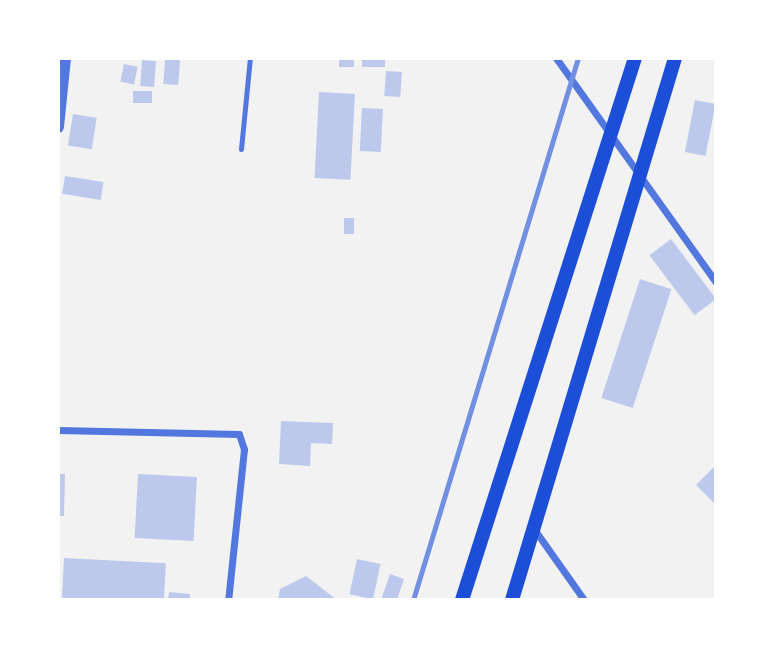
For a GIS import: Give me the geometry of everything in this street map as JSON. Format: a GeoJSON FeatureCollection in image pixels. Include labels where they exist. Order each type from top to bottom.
{"type":"FeatureCollection","features":[{"type":"Feature","properties":{"kind":"main road"},"geometry":{"type":"LineString","coordinates":[[462,600],[635,58]]}},
{"type":"Feature","properties":{"kind":"main road"},"geometry":{"type":"LineString","coordinates":[[512,600],[675,58]]}},
{"type":"Feature","properties":{"kind":"street"},"geometry":{"type":"LineString","coordinates":[[58,127],[65,58]]}},
{"type":"Feature","properties":{"kind":"street"},"geometry":{"type":"LineString","coordinates":[[556,58],[716,282]]}},
{"type":"Feature","properties":{"kind":"street"},"geometry":{"type":"LineString","coordinates":[[58,430],[239,433],[244,449],[228,600]]}},
{"type":"Feature","properties":{"kind":"street"},"geometry":{"type":"LineString","coordinates":[[534,529],[584,600]]}},
{"type":"Feature","properties":{"kind":"lane"},"geometry":{"type":"LineString","coordinates":[[241,149],[250,58]]}},
{"type":"Feature","properties":{"kind":"building"},"geometry":{"type":"Polygon","coordinates":[[[339,58],[354,58],[354,67],[339,67],[339,58]]]}},
{"type":"Feature","properties":{"kind":"building"},"geometry":{"type":"Polygon","coordinates":[[[362,58],[385,58],[385,67],[362,67],[362,58]]]}},
{"type":"Feature","properties":{"kind":"building"},"geometry":{"type":"Polygon","coordinates":[[[165,59],[180,60],[178,85],[163,84],[165,59]]]}},
{"type":"Feature","properties":{"kind":"building"},"geometry":{"type":"Polygon","coordinates":[[[142,60],[156,61],[154,87],[140,86],[142,60]]]}},
{"type":"Feature","properties":{"kind":"building"},"geometry":{"type":"Polygon","coordinates":[[[124,64],[138,67],[134,85],[120,82],[124,64]]]}},
{"type":"Feature","properties":{"kind":"building"},"geometry":{"type":"Polygon","coordinates":[[[386,71],[402,72],[400,97],[384,96],[386,71]]]}},
{"type":"Feature","properties":{"kind":"building"},"geometry":{"type":"Polygon","coordinates":[[[133,91],[152,91],[152,103],[133,103],[133,91]]]}},
{"type":"Feature","properties":{"kind":"building"},"geometry":{"type":"Polygon","coordinates":[[[319,92],[355,94],[350,180],[314,178],[319,92]]]}},
{"type":"Feature","properties":{"kind":"building"},"geometry":{"type":"Polygon","coordinates":[[[695,100],[716,104],[706,156],[685,152],[695,100]]]}},
{"type":"Feature","properties":{"kind":"building"},"geometry":{"type":"Polygon","coordinates":[[[362,108],[383,109],[381,152],[360,151],[362,108]]]}},
{"type":"Feature","properties":{"kind":"building"},"geometry":{"type":"Polygon","coordinates":[[[73,114],[97,118],[92,149],[68,146],[73,114]]]}},
{"type":"Feature","properties":{"kind":"building"},"geometry":{"type":"Polygon","coordinates":[[[65,176],[104,182],[101,200],[62,194],[65,176]]]}},
{"type":"Feature","properties":{"kind":"building"},"geometry":{"type":"Polygon","coordinates":[[[344,218],[354,218],[354,234],[344,234],[344,218]]]}},
{"type":"Feature","properties":{"kind":"building"},"geometry":{"type":"Polygon","coordinates":[[[671,239],[716,299],[695,315],[649,255],[671,239]]]}},
{"type":"Feature","properties":{"kind":"building"},"geometry":{"type":"Polygon","coordinates":[[[640,279],[671,289],[633,408],[601,398],[640,279]]]}},
{"type":"Feature","properties":{"kind":"building"},"geometry":{"type":"Polygon","coordinates":[[[281,421],[333,423],[332,444],[311,443],[310,466],[279,464],[281,421]]]}},
{"type":"Feature","properties":{"kind":"building"},"geometry":{"type":"Polygon","coordinates":[[[716,465],[716,505],[696,485],[716,465]]]}},
{"type":"Feature","properties":{"kind":"building"},"geometry":{"type":"Polygon","coordinates":[[[58,474],[65,474],[64,516],[58,516],[58,474]]]}},
{"type":"Feature","properties":{"kind":"building"},"geometry":{"type":"Polygon","coordinates":[[[138,474],[197,477],[194,541],[135,538],[138,474]]]}},
{"type":"Feature","properties":{"kind":"building"},"geometry":{"type":"Polygon","coordinates":[[[64,558],[166,563],[164,600],[62,600],[64,558]]]}},
{"type":"Feature","properties":{"kind":"building"},"geometry":{"type":"Polygon","coordinates":[[[357,559],[380,564],[373,599],[350,594],[357,559]]]}},
{"type":"Feature","properties":{"kind":"building"},"geometry":{"type":"Polygon","coordinates":[[[390,574],[404,579],[397,600],[381,600],[390,574]]]}},
{"type":"Feature","properties":{"kind":"building"},"geometry":{"type":"Polygon","coordinates":[[[306,576],[337,600],[278,600],[280,589],[306,576]]]}},
{"type":"Feature","properties":{"kind":"building"},"geometry":{"type":"Polygon","coordinates":[[[169,592],[190,594],[190,600],[168,600],[169,592]]]}},
{"type":"Feature","properties":{"kind":"railway"},"geometry":{"type":"LineString","coordinates":[[413,600],[578,58]]}}]}
